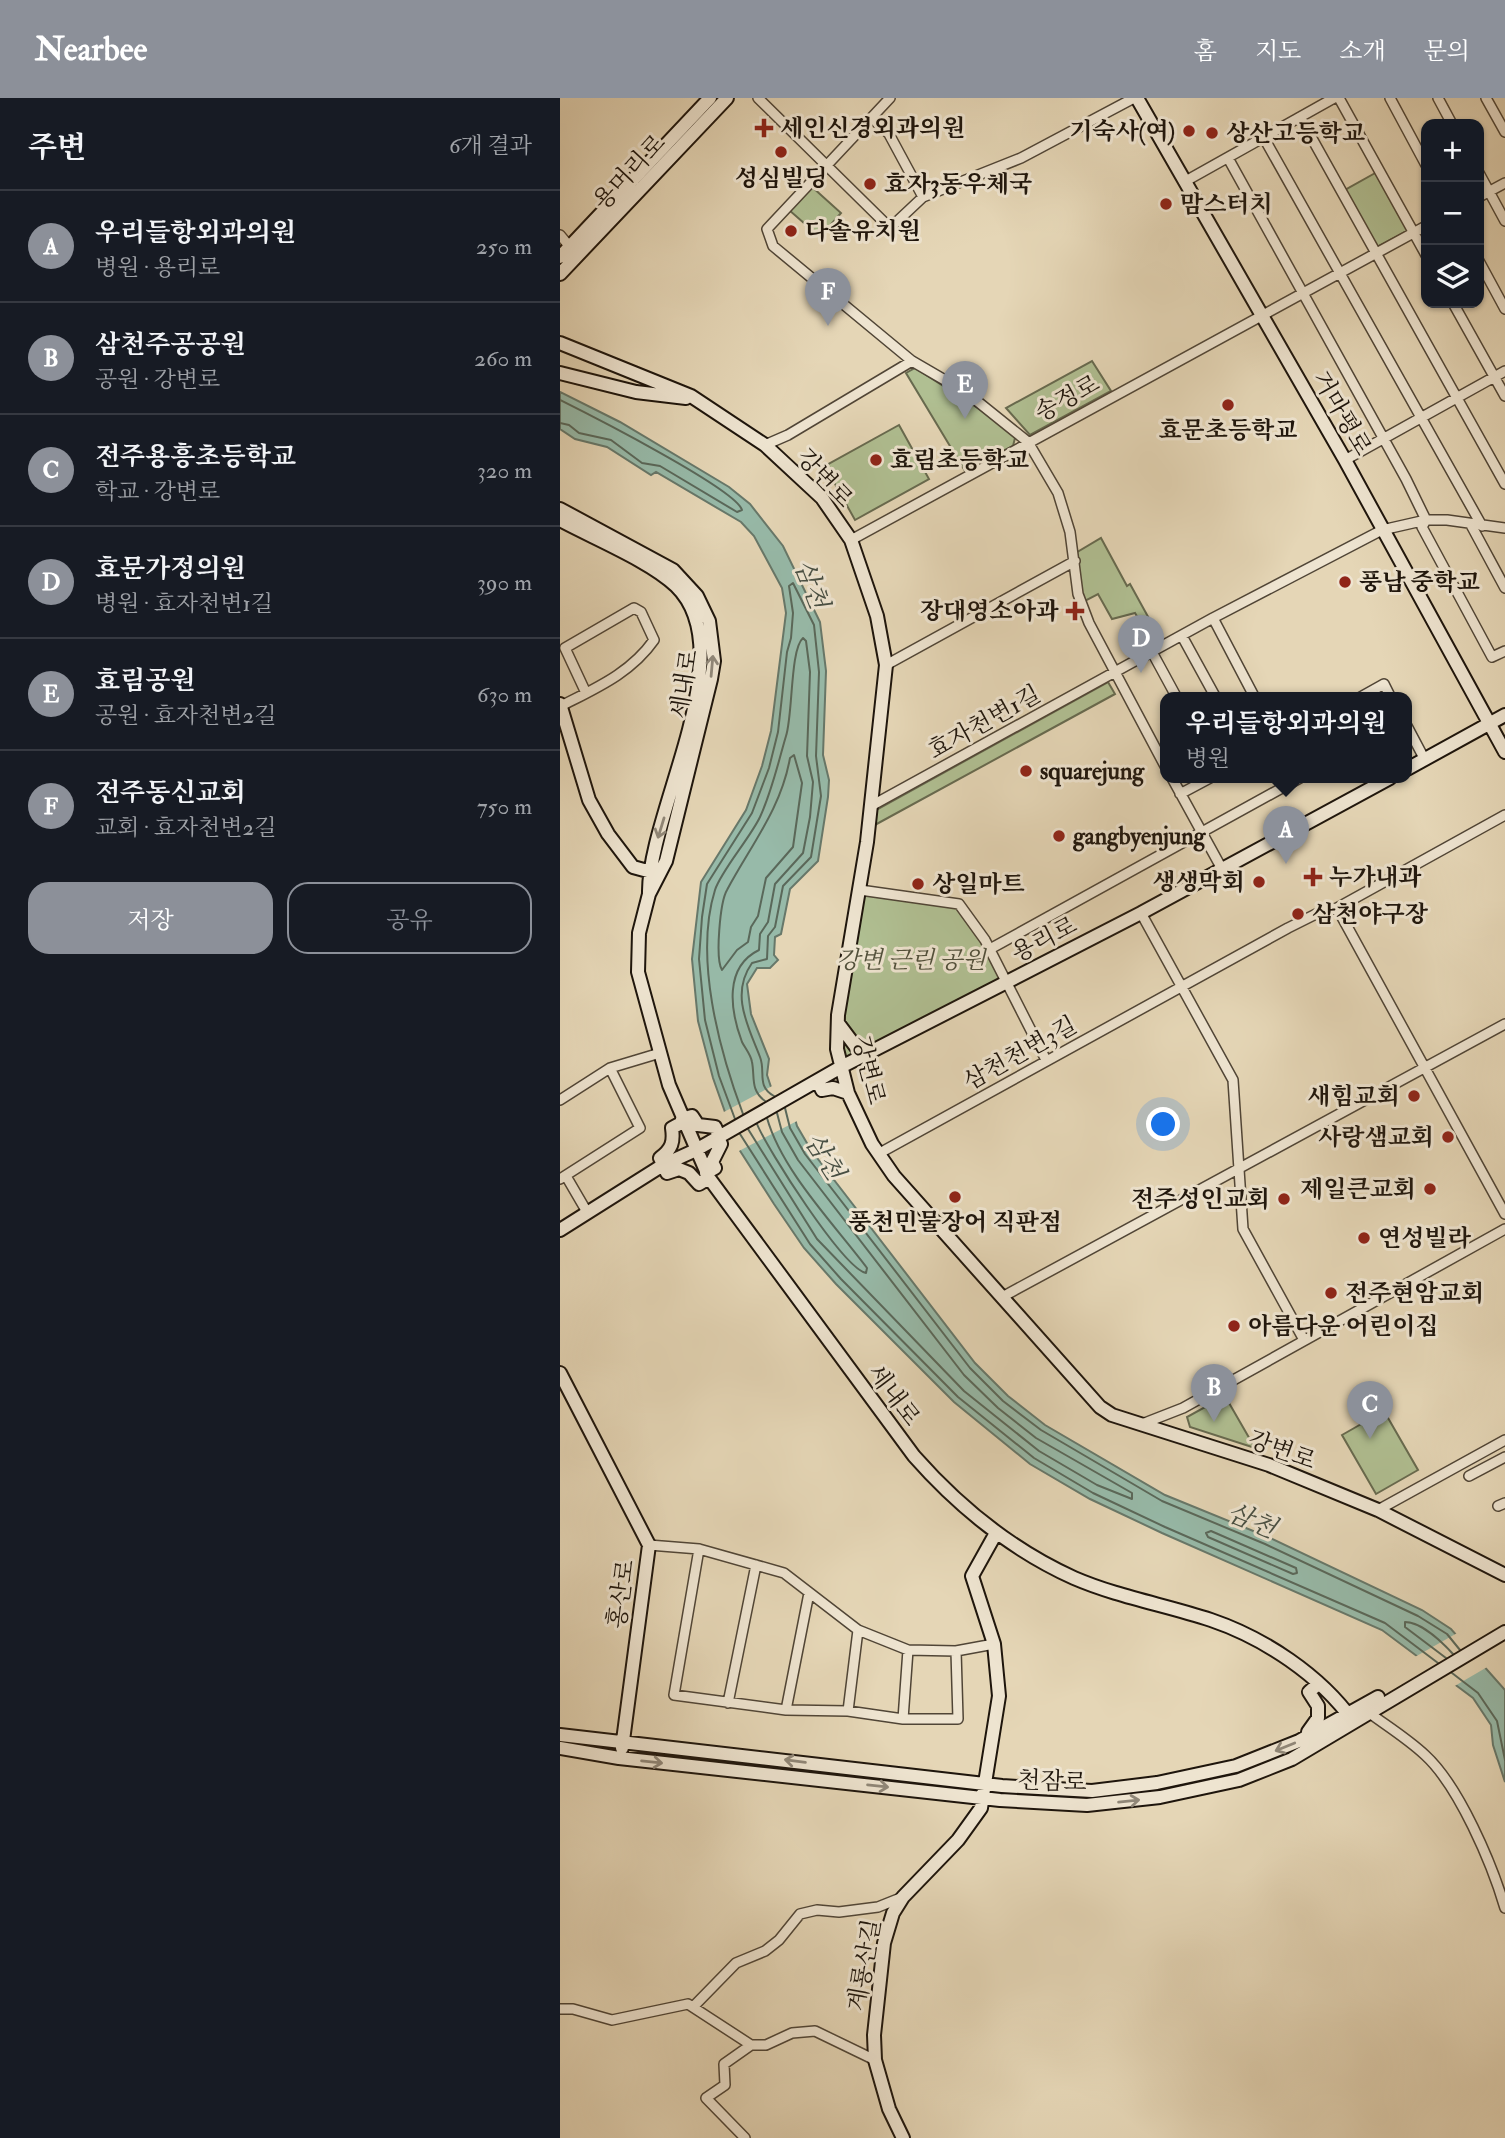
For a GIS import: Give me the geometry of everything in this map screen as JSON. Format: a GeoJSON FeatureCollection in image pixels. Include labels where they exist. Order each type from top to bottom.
{"type":"FeatureCollection","features":[{"type":"Feature","properties":{"kind":"street","name":"용머리로"},"geometry":{"type":"LineString","coordinates":[[560,257],[710,98]]}},
{"type":"Feature","properties":{"kind":"street","name":"용머리로"},"geometry":{"type":"LineString","coordinates":[[560,274],[727,98]]}},
{"type":"Feature","properties":{"kind":"street"},"geometry":{"type":"LineString","coordinates":[[758,98],[890,228],[923,197],[1021,158],[1135,98]]}},
{"type":"Feature","properties":{"kind":"street"},"geometry":{"type":"LineString","coordinates":[[890,98],[767,229],[773,246],[912,361],[967,393],[1028,442],[1058,492],[1070,532],[1078,594],[1160,757]]}},
{"type":"Feature","properties":{"kind":"street","name":"거마평로"},"geometry":{"type":"LineString","coordinates":[[1135,98],[1345,460],[1505,752]]}},
{"type":"Feature","properties":{"kind":"street"},"geometry":{"type":"LineString","coordinates":[[1185,182],[1337,98],[1421,246]]}},
{"type":"Feature","properties":{"kind":"street"},"geometry":{"type":"LineString","coordinates":[[1390,98],[1421,156]]}},
{"type":"Feature","properties":{"kind":"street"},"geometry":{"type":"LineString","coordinates":[[1438,98],[1449,119]]}},
{"type":"Feature","properties":{"kind":"street"},"geometry":{"type":"LineString","coordinates":[[1486,98],[1505,132]]}},
{"type":"Feature","properties":{"kind":"street"},"geometry":{"type":"LineString","coordinates":[[872,117],[889,134],[923,197]]}},
{"type":"Feature","properties":{"kind":"street"},"geometry":{"type":"LineString","coordinates":[[1300,117],[1505,484]]}},
{"type":"Feature","properties":{"kind":"street"},"geometry":{"type":"LineString","coordinates":[[1265,138],[1482,526]]}},
{"type":"Feature","properties":{"kind":"street"},"geometry":{"type":"LineString","coordinates":[[1228,158],[1406,479],[1426,520],[1422,527],[1492,657],[1505,651]]}},
{"type":"Feature","properties":{"kind":"street"},"geometry":{"type":"LineString","coordinates":[[1484,182],[1505,221]]}},
{"type":"Feature","properties":{"kind":"street"},"geometry":{"type":"LineString","coordinates":[[1484,194],[1505,183]]}},
{"type":"Feature","properties":{"kind":"street","name":"송정로"},"geometry":{"type":"LineString","coordinates":[[851,540],[1421,229]]}},
{"type":"Feature","properties":{"kind":"street"},"geometry":{"type":"LineString","coordinates":[[560,235],[570,247]]}},
{"type":"Feature","properties":{"kind":"street"},"geometry":{"type":"LineString","coordinates":[[1484,270],[1505,309]]}},
{"type":"Feature","properties":{"kind":"street"},"geometry":{"type":"LineString","coordinates":[[1456,308],[1505,396]]}},
{"type":"Feature","properties":{"kind":"street","name":"강변로"},"geometry":{"type":"LineString","coordinates":[[560,343],[691,396],[765,445],[822,498],[851,540],[877,616],[886,666],[860,890],[837,1023],[839,1068],[846,1093],[878,1154],[1100,1407],[1140,1425],[1269,1465],[1378,1510],[1505,1575]]}},
{"type":"Feature","properties":{"kind":"street"},"geometry":{"type":"LineString","coordinates":[[765,445],[788,435],[912,361]]}},
{"type":"Feature","properties":{"kind":"street"},"geometry":{"type":"LineString","coordinates":[[1345,460],[1505,371]]}},
{"type":"Feature","properties":{"kind":"street"},"geometry":{"type":"LineString","coordinates":[[560,373],[636,392],[685,399],[691,396]]}},
{"type":"Feature","properties":{"kind":"street","name":"세내로"},"geometry":{"type":"LineString","coordinates":[[560,509],[673,570],[692,589],[709,621],[714,661],[711,678],[662,875],[649,894]]}},
{"type":"Feature","properties":{"kind":"street","name":"세내로"},"geometry":{"type":"LineString","coordinates":[[560,520],[664,576],[678,587],[695,620],[701,642],[698,687],[671,795],[648,871],[649,894],[639,933],[638,972],[682,1121],[708,1175],[914,1456],[936,1481],[996,1533],[1036,1559],[1075,1578],[1230,1628],[1266,1646],[1318,1684],[1350,1717]]}},
{"type":"Feature","properties":{"kind":"street","name":"효자천변1길"},"geometry":{"type":"LineString","coordinates":[[871,806],[1213,618],[1382,530],[1426,520],[1447,520],[1505,528]]}},
{"type":"Feature","properties":{"kind":"street"},"geometry":{"type":"LineString","coordinates":[[1471,525],[1505,588]]}},
{"type":"Feature","properties":{"kind":"street"},"geometry":{"type":"LineString","coordinates":[[886,666],[1074,561]]}},
{"type":"Feature","properties":{"kind":"street"},"geometry":{"type":"LineString","coordinates":[[586,693],[565,648],[634,608],[641,612],[654,640],[613,679],[586,693],[561,705],[589,800],[608,834],[632,867],[662,875]]}},
{"type":"Feature","properties":{"kind":"street"},"geometry":{"type":"LineString","coordinates":[[1213,618],[1252,692]]}},
{"type":"Feature","properties":{"kind":"street"},"geometry":{"type":"LineString","coordinates":[[1182,636],[1213,692]]}},
{"type":"Feature","properties":{"kind":"street"},"geometry":{"type":"LineString","coordinates":[[1152,652],[1174,692]]}},
{"type":"Feature","properties":{"kind":"street"},"geometry":{"type":"LineString","coordinates":[[1370,692],[1384,684],[1388,692]]}},
{"type":"Feature","properties":{"kind":"street"},"geometry":{"type":"LineString","coordinates":[[1412,766],[1505,715]]}},
{"type":"Feature","properties":{"kind":"street"},"geometry":{"type":"LineString","coordinates":[[1412,735],[1425,760]]}},
{"type":"Feature","properties":{"kind":"street"},"geometry":{"type":"LineString","coordinates":[[1174,783],[1222,869]]}},
{"type":"Feature","properties":{"kind":"street"},"geometry":{"type":"LineString","coordinates":[[1180,794],[1201,783]]}},
{"type":"Feature","properties":{"kind":"street","name":"용리로"},"geometry":{"type":"LineString","coordinates":[[990,949],[1290,783]]}},
{"type":"Feature","properties":{"kind":"street","name":"용리로"},"geometry":{"type":"LineString","coordinates":[[560,1230],[663,1165],[696,1150],[839,1068],[1141,913],[1381,783]]}},
{"type":"Feature","properties":{"kind":"street","name":"삼천천변3길"},"geometry":{"type":"LineString","coordinates":[[878,1154],[1287,928],[1320,912],[1337,908],[1505,815]]}},
{"type":"Feature","properties":{"kind":"street"},"geometry":{"type":"LineString","coordinates":[[860,890],[959,904],[990,949],[1046,1060]]}},
{"type":"Feature","properties":{"kind":"street"},"geometry":{"type":"LineString","coordinates":[[1337,908],[1505,1214]]}},
{"type":"Feature","properties":{"kind":"street"},"geometry":{"type":"LineString","coordinates":[[1141,913],[1233,1080],[1243,1229],[1304,1340]]}},
{"type":"Feature","properties":{"kind":"street"},"geometry":{"type":"LineString","coordinates":[[837,1023],[856,1047],[874,1050]]}},
{"type":"Feature","properties":{"kind":"street"},"geometry":{"type":"LineString","coordinates":[[1004,1296],[1505,1024]]}},
{"type":"Feature","properties":{"kind":"street"},"geometry":{"type":"LineString","coordinates":[[560,1100],[610,1068],[660,1053]]}},
{"type":"Feature","properties":{"kind":"street"},"geometry":{"type":"LineString","coordinates":[[587,1212],[563,1177],[640,1128],[610,1068]]}},
{"type":"Feature","properties":{"kind":"street"},"geometry":{"type":"LineString","coordinates":[[818,1082],[822,1090],[833,1088],[846,1093]]}},
{"type":"Feature","properties":{"kind":"street"},"geometry":{"type":"LineString","coordinates":[[692,1116],[702,1126],[715,1126],[715,1139],[721,1144],[712,1162],[715,1168],[699,1184],[679,1169],[667,1173],[660,1158],[669,1151],[674,1140],[672,1128],[682,1121],[692,1116]]}},
{"type":"Feature","properties":{"kind":"street"},"geometry":{"type":"LineString","coordinates":[[1140,1425],[1183,1408],[1505,1229]]}},
{"type":"Feature","properties":{"kind":"street","name":"홍산로"},"geometry":{"type":"LineString","coordinates":[[560,1373],[649,1545],[619,1758]]}},
{"type":"Feature","properties":{"kind":"street"},"geometry":{"type":"LineString","coordinates":[[1378,1510],[1505,1440]]}},
{"type":"Feature","properties":{"kind":"street"},"geometry":{"type":"LineString","coordinates":[[1469,1476],[1505,1457]]}},
{"type":"Feature","properties":{"kind":"street","name":"천잠로"},"geometry":{"type":"LineString","coordinates":[[985,1791],[999,1696],[994,1644],[972,1576],[996,1533]]}},
{"type":"Feature","properties":{"kind":"street"},"geometry":{"type":"LineString","coordinates":[[649,1545],[699,1549],[784,1573],[858,1630],[908,1650],[956,1651],[994,1644]]}},
{"type":"Feature","properties":{"kind":"street"},"geometry":{"type":"LineString","coordinates":[[699,1549],[674,1695],[786,1710],[848,1711],[902,1719],[958,1719],[956,1651]]}},
{"type":"Feature","properties":{"kind":"street"},"geometry":{"type":"LineString","coordinates":[[728,1703],[756,1565]]}},
{"type":"Feature","properties":{"kind":"street"},"geometry":{"type":"LineString","coordinates":[[786,1710],[809,1593]]}},
{"type":"Feature","properties":{"kind":"street","name":"천잠로"},"geometry":{"type":"LineString","coordinates":[[1369,1709],[1505,1623]]}},
{"type":"Feature","properties":{"kind":"street"},"geometry":{"type":"LineString","coordinates":[[848,1711],[858,1630]]}},
{"type":"Feature","properties":{"kind":"street","name":"천잠로"},"geometry":{"type":"LineString","coordinates":[[560,1748],[619,1758],[985,1791],[1091,1791],[1157,1783],[1236,1766],[1307,1738],[1369,1709],[1505,1632]]}},
{"type":"Feature","properties":{"kind":"street"},"geometry":{"type":"LineString","coordinates":[[902,1719],[908,1650]]}},
{"type":"Feature","properties":{"kind":"street"},"geometry":{"type":"LineString","coordinates":[[1307,1738],[1306,1734],[1315,1727],[1318,1718],[1318,1706],[1309,1692],[1318,1684]]}},
{"type":"Feature","properties":{"kind":"street"},"geometry":{"type":"LineString","coordinates":[[1369,1709],[1427,1756],[1442,1777],[1469,1820],[1495,1874],[1505,1908]]}},
{"type":"Feature","properties":{"kind":"street","name":"천잠로"},"geometry":{"type":"LineString","coordinates":[[560,1735],[1087,1805],[1200,1790],[1239,1780],[1284,1763],[1350,1717]]}},
{"type":"Feature","properties":{"kind":"street","name":"계룡산길"},"geometry":{"type":"LineString","coordinates":[[903,2138],[889,2109],[876,2060],[874,2035],[884,1943],[892,1918],[903,1897],[975,1820],[985,1791]]}},
{"type":"Feature","properties":{"kind":"street"},"geometry":{"type":"LineString","coordinates":[[694,2006],[736,1963],[765,1951],[779,1940],[800,1914],[817,1910],[839,1912],[878,1907],[903,1897]]}},
{"type":"Feature","properties":{"kind":"street"},"geometry":{"type":"LineString","coordinates":[[878,1907],[880,1913],[892,1918]]}},
{"type":"Feature","properties":{"kind":"street"},"geometry":{"type":"LineString","coordinates":[[560,2009],[573,2008],[612,2020],[688,2004],[751,2045],[766,2045],[792,2033],[815,2031],[876,2060]]}},
{"type":"Feature","properties":{"kind":"street"},"geometry":{"type":"LineString","coordinates":[[745,2138],[706,2098],[725,2085],[724,2064],[751,2045]]}},
{"type":"Feature","properties":{"kind":"green space"},"geometry":{"type":"Polygon","coordinates":[[[1377,172],[1409,230],[1377,247],[1345,190],[1377,172]]]}},
{"type":"Feature","properties":{"kind":"green space"},"geometry":{"type":"Polygon","coordinates":[[[811,186],[841,213],[820,237],[789,210],[811,186]]]}},
{"type":"Feature","properties":{"kind":"green space"},"geometry":{"type":"Polygon","coordinates":[[[1092,361],[1111,391],[1030,435],[1006,408],[1092,361]]]}},
{"type":"Feature","properties":{"kind":"green space"},"geometry":{"type":"Polygon","coordinates":[[[915,368],[1006,426],[1015,438],[1013,446],[965,471],[906,373],[915,368]]]}},
{"type":"Feature","properties":{"kind":"green space"},"geometry":{"type":"Polygon","coordinates":[[[899,425],[929,479],[855,520],[825,466],[899,425]]]}},
{"type":"Feature","properties":{"kind":"green space"},"geometry":{"type":"Polygon","coordinates":[[[1101,538],[1157,633],[1148,635],[1135,613],[1112,619],[1098,594],[1081,603],[1074,554],[1101,538]]]}},
{"type":"Feature","properties":{"kind":"green space"},"geometry":{"type":"Polygon","coordinates":[[[1108,682],[1115,694],[873,826],[876,810],[1108,682]]]}},
{"type":"Feature","properties":{"kind":"green space","name":"강변 근린 공원"},"geometry":{"type":"Polygon","coordinates":[[[860,890],[959,904],[1007,982],[841,1067],[837,1049],[860,890]]]}},
{"type":"Feature","properties":{"kind":"green space"},"geometry":{"type":"Polygon","coordinates":[[[1225,1396],[1255,1448],[1190,1427],[1187,1417],[1225,1396]]]}},
{"type":"Feature","properties":{"kind":"green space"},"geometry":{"type":"Polygon","coordinates":[[[1384,1411],[1418,1470],[1376,1494],[1342,1435],[1384,1411]]]}},
{"type":"Feature","properties":{"kind":"water"},"geometry":{"type":"Polygon","coordinates":[[[560,392],[620,422],[729,487],[750,504],[783,546],[820,622],[826,671],[823,755],[829,780],[818,861],[790,889],[781,934],[775,937],[774,955],[778,960],[770,968],[757,968],[747,984],[751,1014],[769,1059],[767,1075],[771,1087],[789,1097],[797,1126],[811,1150],[975,1363],[1008,1396],[1045,1425],[1165,1495],[1268,1537],[1422,1610],[1451,1629],[1505,1690],[1505,1782],[1493,1745],[1491,1725],[1473,1698],[1382,1630],[1162,1533],[1090,1499],[1030,1464],[954,1402],[836,1284],[804,1248],[774,1204],[737,1146],[713,1078],[698,1021],[692,959],[701,882],[746,810],[771,731],[786,613],[782,588],[754,536],[741,522],[656,472],[651,475],[607,447],[575,439],[560,429],[560,392]]]}},
{"type":"Feature","properties":{"kind":"pier"},"geometry":{"type":"Polygon","coordinates":[[[774,1085],[792,1095],[799,1120],[737,1152],[722,1113],[774,1085]]]}},
{"type":"Feature","properties":{"kind":"pier"},"geometry":{"type":"Polygon","coordinates":[[[1459,1632],[1489,1666],[1453,1687],[1413,1658],[1459,1632]]]}},
{"type":"Feature","properties":{"kind":"place","name":"세인신경외과의원"},"geometry":{"type":"Point","coordinates":[764,128]}},
{"type":"Feature","properties":{"kind":"place","name":"기숙사(여)"},"geometry":{"type":"Point","coordinates":[1189,131]}},
{"type":"Feature","properties":{"kind":"place","name":"상산고등학교"},"geometry":{"type":"Point","coordinates":[1212,133]}},
{"type":"Feature","properties":{"kind":"place","name":"성심빌딩"},"geometry":{"type":"Point","coordinates":[781,152]}},
{"type":"Feature","properties":{"kind":"place","name":"효자3동우체국"},"geometry":{"type":"Point","coordinates":[870,184]}},
{"type":"Feature","properties":{"kind":"place","name":"맘스터치"},"geometry":{"type":"Point","coordinates":[1166,204]}},
{"type":"Feature","properties":{"kind":"place","name":"다솔유치원"},"geometry":{"type":"Point","coordinates":[791,231]}},
{"type":"Feature","properties":{"kind":"place","name":"전주동신교회"},"geometry":{"type":"Point","coordinates":[828,326]}},
{"type":"Feature","properties":{"kind":"place","name":"효문초등학교"},"geometry":{"type":"Point","coordinates":[1228,405]}},
{"type":"Feature","properties":{"kind":"place","name":"효림공원"},"geometry":{"type":"Point","coordinates":[965,419]}},
{"type":"Feature","properties":{"kind":"place","name":"효림초등학교"},"geometry":{"type":"Point","coordinates":[876,460]}},
{"type":"Feature","properties":{"kind":"place","name":"풍남 중학교"},"geometry":{"type":"Point","coordinates":[1345,582]}},
{"type":"Feature","properties":{"kind":"place","name":"장대영소아과"},"geometry":{"type":"Point","coordinates":[1075,611]}},
{"type":"Feature","properties":{"kind":"place","name":"효문가정의원"},"geometry":{"type":"Point","coordinates":[1141,673]}},
{"type":"Feature","properties":{"kind":"place","name":"squarejung"},"geometry":{"type":"Point","coordinates":[1026,771]}},
{"type":"Feature","properties":{"kind":"place","name":"gangbyenjung"},"geometry":{"type":"Point","coordinates":[1059,836]}},
{"type":"Feature","properties":{"kind":"place","name":"우리들항외과의원"},"geometry":{"type":"Point","coordinates":[1286,864]}},
{"type":"Feature","properties":{"kind":"place","name":"누가내과"},"geometry":{"type":"Point","coordinates":[1313,877]}},
{"type":"Feature","properties":{"kind":"place","name":"생생막회"},"geometry":{"type":"Point","coordinates":[1259,882]}},
{"type":"Feature","properties":{"kind":"place","name":"상일마트"},"geometry":{"type":"Point","coordinates":[918,884]}},
{"type":"Feature","properties":{"kind":"place","name":"삼천야구장"},"geometry":{"type":"Point","coordinates":[1298,914]}},
{"type":"Feature","properties":{"kind":"place","name":"새힘교회"},"geometry":{"type":"Point","coordinates":[1414,1096]}},
{"type":"Feature","properties":{"kind":"place","name":"사랑샘교회"},"geometry":{"type":"Point","coordinates":[1448,1137]}},
{"type":"Feature","properties":{"kind":"place","name":"제일큰교회"},"geometry":{"type":"Point","coordinates":[1430,1189]}},
{"type":"Feature","properties":{"kind":"place","name":"풍천민물장어 직판점"},"geometry":{"type":"Point","coordinates":[955,1197]}},
{"type":"Feature","properties":{"kind":"place","name":"전주성인교회"},"geometry":{"type":"Point","coordinates":[1284,1199]}},
{"type":"Feature","properties":{"kind":"place","name":"연성빌라"},"geometry":{"type":"Point","coordinates":[1364,1238]}},
{"type":"Feature","properties":{"kind":"place","name":"전주현암교회"},"geometry":{"type":"Point","coordinates":[1331,1293]}},
{"type":"Feature","properties":{"kind":"place","name":"아름다운 어린이집"},"geometry":{"type":"Point","coordinates":[1234,1326]}},
{"type":"Feature","properties":{"kind":"place","name":"삼천주공공원"},"geometry":{"type":"Point","coordinates":[1214,1422]}},
{"type":"Feature","properties":{"kind":"place","name":"전주용흥초등학교"},"geometry":{"type":"Point","coordinates":[1370,1439]}},
{"type":"Feature","properties":{"kind":"water label","name":"삼천"},"geometry":{"type":"Point","coordinates":[812,584]}},
{"type":"Feature","properties":{"kind":"water label","name":"삼천"},"geometry":{"type":"Point","coordinates":[825,1156]}},
{"type":"Feature","properties":{"kind":"water label","name":"삼천"},"geometry":{"type":"Point","coordinates":[1252,1520]}}]}
